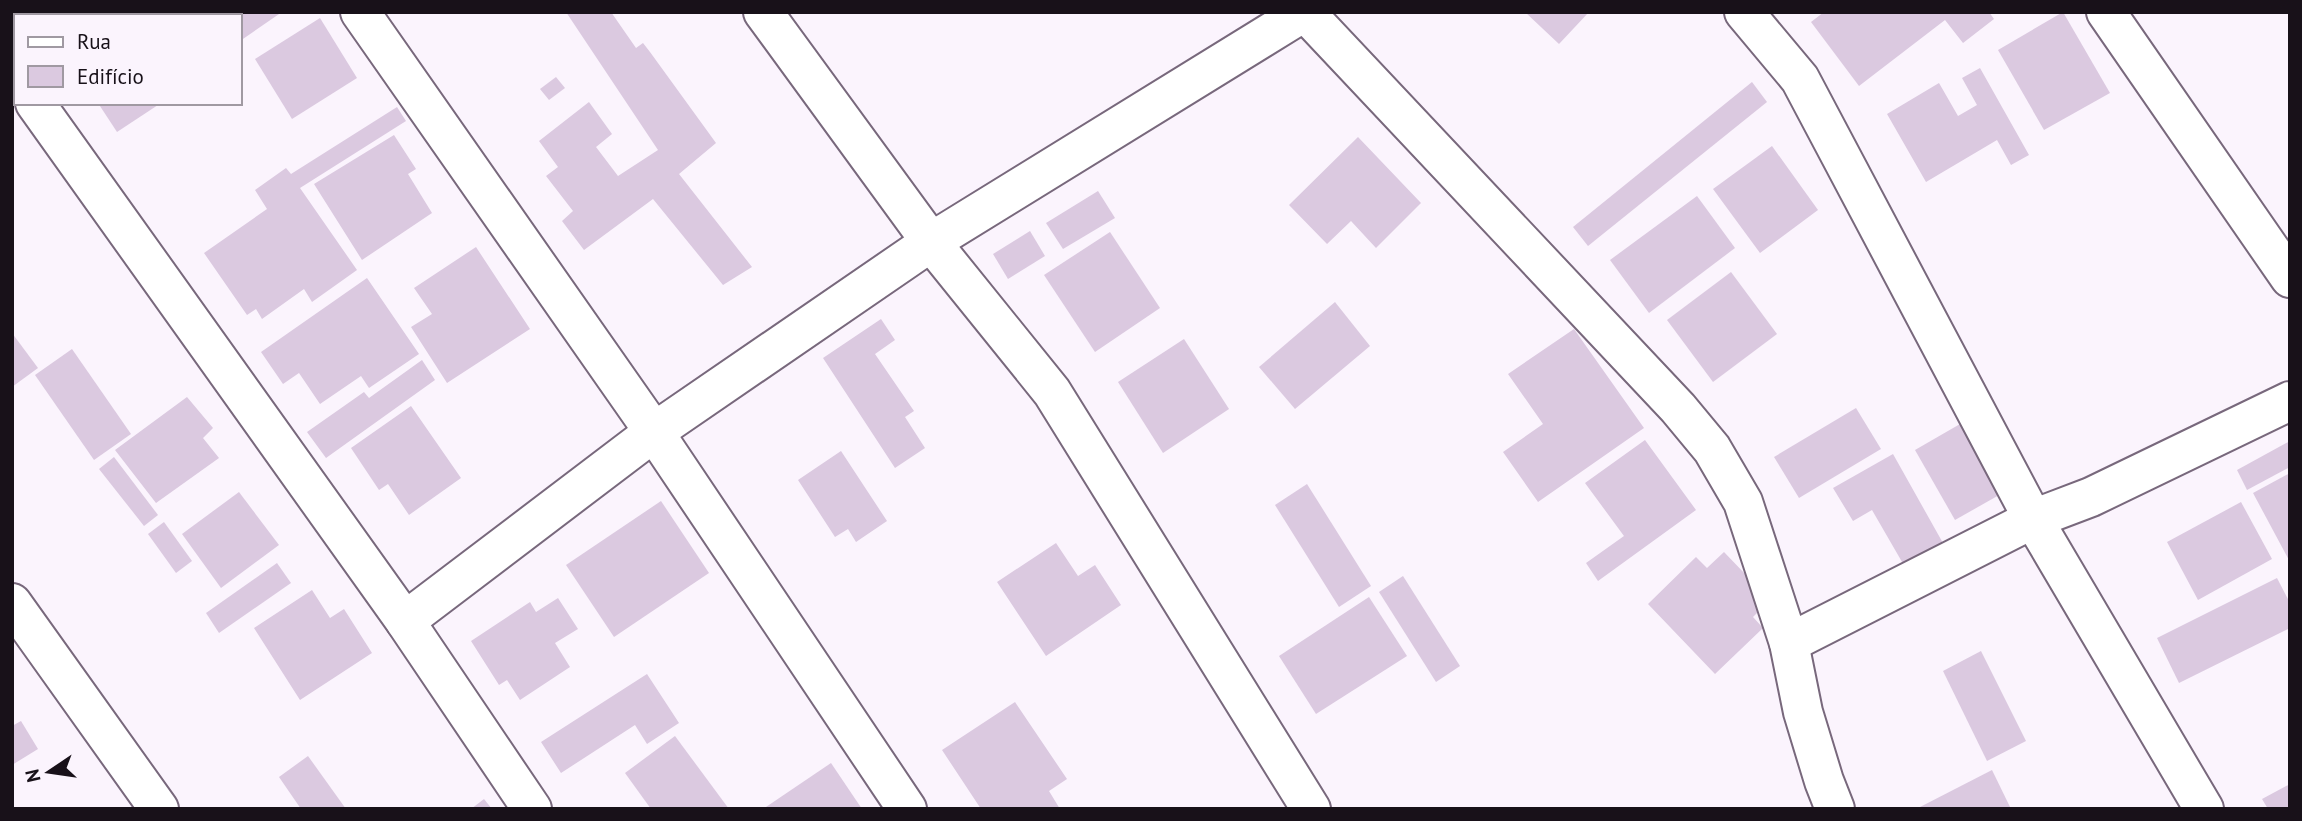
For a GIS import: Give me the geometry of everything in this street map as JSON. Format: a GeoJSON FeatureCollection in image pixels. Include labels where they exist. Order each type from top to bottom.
{"type":"FeatureCollection","features":[{"type":"Feature","properties":{"kind":"street"},"geometry":{"type":"LineString","coordinates":[[360,12],[654,432],[907,809]]}},
{"type":"Feature","properties":{"kind":"street"},"geometry":{"type":"LineString","coordinates":[[763,12],[931,242],[1052,392],[1311,809]]}},
{"type":"Feature","properties":{"kind":"street"},"geometry":{"type":"LineString","coordinates":[[405,621],[654,432],[931,242],[1304,12],[1678,408],[1712,449],[1743,502],[1789,643],[1803,712],[1835,809]]}},
{"type":"Feature","properties":{"kind":"street"},"geometry":{"type":"LineString","coordinates":[[1744,12],[1800,79],[2033,519],[2204,809]]}},
{"type":"Feature","properties":{"kind":"street"},"geometry":{"type":"LineString","coordinates":[[2106,12],[2290,278]]}},
{"type":"Feature","properties":{"kind":"street"},"geometry":{"type":"LineString","coordinates":[[36,105],[405,621],[532,809]]}},
{"type":"Feature","properties":{"kind":"street"},"geometry":{"type":"LineString","coordinates":[[1789,643],[2033,519],[2091,497],[2290,401]]}},
{"type":"Feature","properties":{"kind":"street"},"geometry":{"type":"LineString","coordinates":[[12,603],[159,809]]}},
{"type":"Feature","properties":{"kind":"building"},"geometry":{"type":"Polygon","coordinates":[[[53,12],[54,14],[32,14],[53,12]]]}},
{"type":"Feature","properties":{"kind":"building"},"geometry":{"type":"Polygon","coordinates":[[[199,12],[282,12],[242,40],[242,14],[199,12]]]}},
{"type":"Feature","properties":{"kind":"building"},"geometry":{"type":"Polygon","coordinates":[[[566,12],[611,12],[636,48],[643,43],[650,52],[716,143],[679,174],[752,267],[723,285],[653,199],[584,250],[562,221],[573,211],[546,176],[558,167],[539,141],[589,102],[612,134],[596,147],[618,176],[658,150],[566,12]]]}},
{"type":"Feature","properties":{"kind":"building"},"geometry":{"type":"Polygon","coordinates":[[[1525,12],[1589,12],[1559,44],[1525,12]]]}},
{"type":"Feature","properties":{"kind":"building"},"geometry":{"type":"Polygon","coordinates":[[[1824,12],[1989,12],[1994,19],[1963,43],[1945,20],[1859,86],[1811,22],[1824,12]]]}},
{"type":"Feature","properties":{"kind":"building"},"geometry":{"type":"Polygon","coordinates":[[[2063,12],[2110,93],[2044,130],[1998,50],[2063,12]]]}},
{"type":"Feature","properties":{"kind":"building"},"geometry":{"type":"Polygon","coordinates":[[[320,18],[357,78],[292,119],[255,59],[320,18]]]}},
{"type":"Feature","properties":{"kind":"building"},"geometry":{"type":"Polygon","coordinates":[[[1980,68],[2029,155],[2011,165],[1997,140],[1926,182],[1887,114],[1939,83],[1958,116],[1977,105],[1962,78],[1980,68]]]}},
{"type":"Feature","properties":{"kind":"building"},"geometry":{"type":"Polygon","coordinates":[[[556,77],[565,88],[549,100],[540,89],[556,77]]]}},
{"type":"Feature","properties":{"kind":"building"},"geometry":{"type":"Polygon","coordinates":[[[1752,82],[1767,102],[1588,246],[1573,227],[1752,82]]]}},
{"type":"Feature","properties":{"kind":"building"},"geometry":{"type":"Polygon","coordinates":[[[99,105],[158,105],[117,132],[99,105]]]}},
{"type":"Feature","properties":{"kind":"building"},"geometry":{"type":"Polygon","coordinates":[[[397,107],[406,121],[300,188],[357,270],[312,302],[304,289],[262,319],[256,309],[247,315],[204,253],[267,209],[255,190],[286,168],[291,174],[397,107]]]}},
{"type":"Feature","properties":{"kind":"building"},"geometry":{"type":"Polygon","coordinates":[[[394,135],[416,169],[408,174],[432,213],[362,260],[314,184],[394,135]]]}},
{"type":"Feature","properties":{"kind":"building"},"geometry":{"type":"Polygon","coordinates":[[[1358,137],[1421,203],[1376,248],[1351,221],[1327,244],[1289,205],[1358,137]]]}},
{"type":"Feature","properties":{"kind":"building"},"geometry":{"type":"Polygon","coordinates":[[[1772,146],[1818,210],[1760,253],[1713,189],[1772,146]]]}},
{"type":"Feature","properties":{"kind":"building"},"geometry":{"type":"Polygon","coordinates":[[[1098,191],[1115,218],[1063,249],[1046,223],[1098,191]]]}},
{"type":"Feature","properties":{"kind":"building"},"geometry":{"type":"Polygon","coordinates":[[[1697,196],[1735,248],[1649,313],[1610,260],[1697,196]]]}},
{"type":"Feature","properties":{"kind":"building"},"geometry":{"type":"Polygon","coordinates":[[[1030,231],[1045,256],[1008,279],[993,254],[1030,231]]]}},
{"type":"Feature","properties":{"kind":"building"},"geometry":{"type":"Polygon","coordinates":[[[1110,232],[1160,308],[1095,352],[1044,275],[1110,232]]]}},
{"type":"Feature","properties":{"kind":"building"},"geometry":{"type":"Polygon","coordinates":[[[476,247],[530,329],[447,383],[411,327],[432,314],[414,288],[476,247]]]}},
{"type":"Feature","properties":{"kind":"building"},"geometry":{"type":"Polygon","coordinates":[[[1731,272],[1777,334],[1713,382],[1667,320],[1731,272]]]}},
{"type":"Feature","properties":{"kind":"building"},"geometry":{"type":"Polygon","coordinates":[[[367,278],[419,354],[369,388],[361,376],[320,404],[299,373],[283,384],[261,352],[367,278]]]}},
{"type":"Feature","properties":{"kind":"building"},"geometry":{"type":"Polygon","coordinates":[[[1335,302],[1370,346],[1295,409],[1259,367],[1335,302]]]}},
{"type":"Feature","properties":{"kind":"building"},"geometry":{"type":"Polygon","coordinates":[[[881,319],[895,340],[875,354],[914,411],[905,417],[925,448],[895,468],[823,358],[881,319]]]}},
{"type":"Feature","properties":{"kind":"building"},"geometry":{"type":"Polygon","coordinates":[[[1574,329],[1644,428],[1538,502],[1503,452],[1543,424],[1508,374],[1574,329]]]}},
{"type":"Feature","properties":{"kind":"building"},"geometry":{"type":"Polygon","coordinates":[[[12,333],[38,368],[12,387],[12,333]]]}},
{"type":"Feature","properties":{"kind":"building"},"geometry":{"type":"Polygon","coordinates":[[[1184,339],[1229,409],[1163,453],[1118,382],[1184,339]]]}},
{"type":"Feature","properties":{"kind":"building"},"geometry":{"type":"Polygon","coordinates":[[[72,349],[131,434],[94,460],[35,375],[72,349]]]}},
{"type":"Feature","properties":{"kind":"building"},"geometry":{"type":"Polygon","coordinates":[[[422,360],[435,380],[326,458],[307,432],[364,392],[369,398],[422,360]]]}},
{"type":"Feature","properties":{"kind":"building"},"geometry":{"type":"Polygon","coordinates":[[[187,397],[213,428],[203,438],[219,458],[156,503],[115,450],[187,397]]]}},
{"type":"Feature","properties":{"kind":"building"},"geometry":{"type":"Polygon","coordinates":[[[411,406],[461,478],[409,515],[388,484],[379,490],[351,448],[411,406]]]}},
{"type":"Feature","properties":{"kind":"building"},"geometry":{"type":"Polygon","coordinates":[[[1856,408],[1881,449],[1799,498],[1774,457],[1856,408]]]}},
{"type":"Feature","properties":{"kind":"building"},"geometry":{"type":"Polygon","coordinates":[[[1967,420],[2008,490],[1955,520],[1915,450],[1967,420]]]}},
{"type":"Feature","properties":{"kind":"building"},"geometry":{"type":"Polygon","coordinates":[[[1645,440],[1696,510],[1598,581],[1586,563],[1624,536],[1585,483],[1645,440]]]}},
{"type":"Feature","properties":{"kind":"building"},"geometry":{"type":"Polygon","coordinates":[[[2290,441],[2290,467],[2247,490],[2237,470],[2290,441]]]}},
{"type":"Feature","properties":{"kind":"building"},"geometry":{"type":"Polygon","coordinates":[[[841,451],[887,521],[856,542],[848,529],[835,537],[798,480],[841,451]]]}},
{"type":"Feature","properties":{"kind":"building"},"geometry":{"type":"Polygon","coordinates":[[[1893,454],[1948,552],[1909,574],[1872,510],[1853,521],[1833,488],[1893,454]]]}},
{"type":"Feature","properties":{"kind":"building"},"geometry":{"type":"Polygon","coordinates":[[[114,457],[158,515],[144,526],[99,469],[114,457]]]}},
{"type":"Feature","properties":{"kind":"building"},"geometry":{"type":"Polygon","coordinates":[[[2290,473],[2290,562],[2253,493],[2290,473]]]}},
{"type":"Feature","properties":{"kind":"building"},"geometry":{"type":"Polygon","coordinates":[[[1307,484],[1371,586],[1339,607],[1275,505],[1307,484]]]}},
{"type":"Feature","properties":{"kind":"building"},"geometry":{"type":"Polygon","coordinates":[[[239,492],[279,545],[221,588],[182,534],[239,492]]]}},
{"type":"Feature","properties":{"kind":"building"},"geometry":{"type":"Polygon","coordinates":[[[661,501],[709,573],[614,637],[566,565],[661,501]]]}},
{"type":"Feature","properties":{"kind":"building"},"geometry":{"type":"Polygon","coordinates":[[[2241,502],[2272,559],[2198,600],[2167,542],[2241,502]]]}},
{"type":"Feature","properties":{"kind":"building"},"geometry":{"type":"Polygon","coordinates":[[[164,522],[192,561],[176,573],[148,534],[164,522]]]}},
{"type":"Feature","properties":{"kind":"building"},"geometry":{"type":"Polygon","coordinates":[[[1056,543],[1078,576],[1095,565],[1121,605],[1046,656],[997,582],[1056,543]]]}},
{"type":"Feature","properties":{"kind":"building"},"geometry":{"type":"Polygon","coordinates":[[[1724,552],[1770,600],[1753,617],[1763,628],[1715,674],[1648,604],[1696,557],[1707,568],[1724,552]]]}},
{"type":"Feature","properties":{"kind":"building"},"geometry":{"type":"Polygon","coordinates":[[[277,563],[291,583],[219,633],[206,613],[277,563]]]}},
{"type":"Feature","properties":{"kind":"building"},"geometry":{"type":"Polygon","coordinates":[[[1403,576],[1460,666],[1436,682],[1379,592],[1403,576]]]}},
{"type":"Feature","properties":{"kind":"building"},"geometry":{"type":"Polygon","coordinates":[[[2277,578],[2290,603],[2290,628],[2179,683],[2157,638],[2277,578]]]}},
{"type":"Feature","properties":{"kind":"building"},"geometry":{"type":"Polygon","coordinates":[[[312,590],[330,618],[344,609],[372,653],[300,700],[254,628],[312,590]]]}},
{"type":"Feature","properties":{"kind":"building"},"geometry":{"type":"Polygon","coordinates":[[[1369,597],[1407,656],[1316,714],[1279,656],[1369,597]]]}},
{"type":"Feature","properties":{"kind":"building"},"geometry":{"type":"Polygon","coordinates":[[[558,598],[578,629],[555,643],[570,667],[520,700],[507,680],[499,685],[471,641],[530,602],[536,612],[558,598]]]}},
{"type":"Feature","properties":{"kind":"building"},"geometry":{"type":"Polygon","coordinates":[[[1981,651],[2026,741],[1987,761],[1943,671],[1981,651]]]}},
{"type":"Feature","properties":{"kind":"building"},"geometry":{"type":"Polygon","coordinates":[[[647,674],[679,723],[647,744],[635,725],[561,773],[541,742],[647,674]]]}},
{"type":"Feature","properties":{"kind":"building"},"geometry":{"type":"Polygon","coordinates":[[[1015,702],[1067,779],[1049,791],[1060,809],[981,809],[942,750],[1015,702]]]}},
{"type":"Feature","properties":{"kind":"building"},"geometry":{"type":"Polygon","coordinates":[[[21,721],[38,749],[12,765],[12,726],[21,721]]]}},
{"type":"Feature","properties":{"kind":"building"},"geometry":{"type":"Polygon","coordinates":[[[675,736],[729,809],[651,809],[625,773],[675,736]]]}},
{"type":"Feature","properties":{"kind":"building"},"geometry":{"type":"Polygon","coordinates":[[[308,756],[346,809],[301,809],[279,777],[308,756]]]}},
{"type":"Feature","properties":{"kind":"building"},"geometry":{"type":"Polygon","coordinates":[[[831,763],[862,809],[763,809],[831,763]]]}},
{"type":"Feature","properties":{"kind":"building"},"geometry":{"type":"Polygon","coordinates":[[[1992,770],[2011,809],[1921,809],[1920,807],[1992,770]]]}},
{"type":"Feature","properties":{"kind":"building"},"geometry":{"type":"Polygon","coordinates":[[[2290,784],[2290,809],[2268,809],[2262,799],[2290,784]]]}},
{"type":"Feature","properties":{"kind":"building"},"geometry":{"type":"Polygon","coordinates":[[[484,799],[492,809],[471,809],[484,799]]]}}]}
